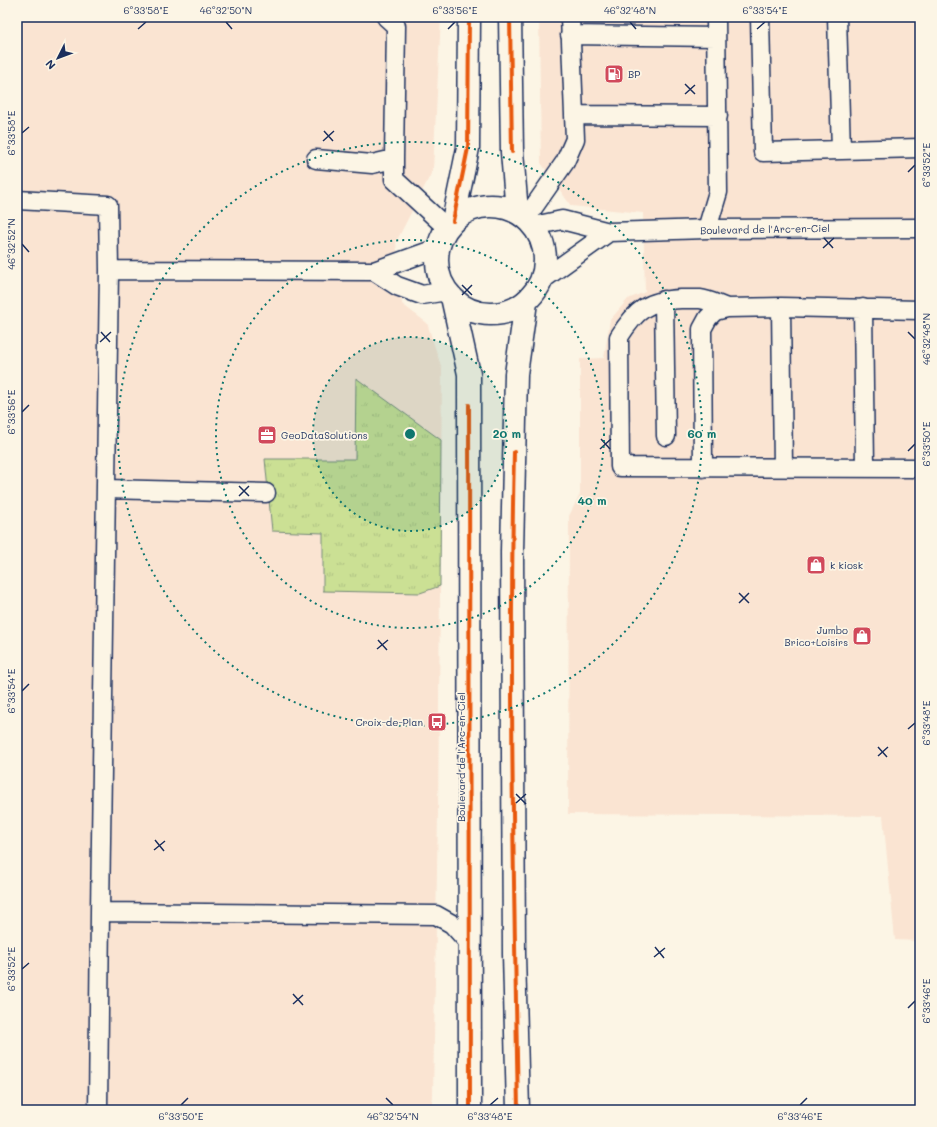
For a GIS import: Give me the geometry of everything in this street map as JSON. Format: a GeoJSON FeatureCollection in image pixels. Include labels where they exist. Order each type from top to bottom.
{"type":"FeatureCollection","features":[{"type":"Feature","properties":{"kind":"main road"},"geometry":{"type":"LineString","coordinates":[[510,17],[512,152],[526,219]]}},
{"type":"Feature","properties":{"kind":"main road"},"geometry":{"type":"LineString","coordinates":[[446,232],[467,211],[483,206],[501,206],[526,219],[542,239],[545,253],[546,266],[542,280],[535,292],[526,302],[508,312],[488,314],[468,309],[449,294],[441,281],[438,270],[437,259],[446,232],[468,148],[468,18]]}},
{"type":"Feature","properties":{"kind":"main road","name":"Boulevard de l'Arc-en-Ciel"},"geometry":{"type":"LineString","coordinates":[[449,294],[468,374],[470,1110]]}},
{"type":"Feature","properties":{"kind":"main road"},"geometry":{"type":"LineString","coordinates":[[518,1110],[514,938],[512,552],[516,374],[526,302]]}},
{"type":"Feature","properties":{"kind":"lane"},"geometry":{"type":"LineString","coordinates":[[110,270],[374,271],[446,232],[394,179],[396,26],[386,17]]}},
{"type":"Feature","properties":{"kind":"lane"},"geometry":{"type":"LineString","coordinates":[[526,219],[565,162],[575,139],[570,17]]}},
{"type":"Feature","properties":{"kind":"lane"},"geometry":{"type":"LineString","coordinates":[[707,229],[718,192],[716,17]]}},
{"type":"Feature","properties":{"kind":"lane"},"geometry":{"type":"LineString","coordinates":[[760,17],[763,152],[920,148]]}},
{"type":"Feature","properties":{"kind":"lane"},"geometry":{"type":"LineString","coordinates":[[838,17],[841,150]]}},
{"type":"Feature","properties":{"kind":"lane"},"geometry":{"type":"LineString","coordinates":[[570,35],[716,37]]}},
{"type":"Feature","properties":{"kind":"lane"},"geometry":{"type":"LineString","coordinates":[[574,114],[718,116]]}},
{"type":"Feature","properties":{"kind":"lane"},"geometry":{"type":"LineString","coordinates":[[316,159],[372,164],[394,159]]}},
{"type":"Feature","properties":{"kind":"lane"},"geometry":{"type":"LineString","coordinates":[[17,200],[108,205],[110,270],[98,1110]]}},
{"type":"Feature","properties":{"kind":"lane","name":"Boulevard de l'Arc-en-Ciel"},"geometry":{"type":"LineString","coordinates":[[526,219],[562,220],[609,232],[707,229],[920,228]]}},
{"type":"Feature","properties":{"kind":"lane"},"geometry":{"type":"LineString","coordinates":[[542,280],[609,232]]}},
{"type":"Feature","properties":{"kind":"lane"},"geometry":{"type":"LineString","coordinates":[[374,271],[397,286],[422,295],[449,294]]}},
{"type":"Feature","properties":{"kind":"lane"},"geometry":{"type":"LineString","coordinates":[[727,308],[700,299],[664,300],[648,305],[629,322],[619,337],[620,468],[920,468]]}},
{"type":"Feature","properties":{"kind":"lane"},"geometry":{"type":"LineString","coordinates":[[664,300],[666,436]]}},
{"type":"Feature","properties":{"kind":"lane"},"geometry":{"type":"LineString","coordinates":[[781,307],[782,468]]}},
{"type":"Feature","properties":{"kind":"lane"},"geometry":{"type":"LineString","coordinates":[[703,468],[702,329],[708,318],[715,311],[727,308],[781,307],[920,310]]}},
{"type":"Feature","properties":{"kind":"lane"},"geometry":{"type":"LineString","coordinates":[[863,308],[865,467]]}},
{"type":"Feature","properties":{"kind":"lane"},"geometry":{"type":"LineString","coordinates":[[106,489],[266,493]]}},
{"type":"Feature","properties":{"kind":"lane"},"geometry":{"type":"LineString","coordinates":[[100,912],[436,915],[452,924],[469,943]]}},
{"type":"Feature","properties":{"kind":"shaded area"},"geometry":{"type":"Polygon","coordinates":[[[17,17],[441,17],[433,170],[396,242],[402,304],[427,323],[442,369],[438,814],[433,1095],[431,1110],[17,1110],[17,17]]]}},
{"type":"Feature","properties":{"kind":"shaded area"},"geometry":{"type":"Polygon","coordinates":[[[539,17],[920,17],[920,941],[895,940],[883,816],[568,814],[569,516],[580,494],[580,359],[604,358],[610,320],[628,299],[645,292],[643,213],[571,206],[541,163],[539,17]]]}},
{"type":"Feature","properties":{"kind":"green space"},"geometry":{"type":"Polygon","coordinates":[[[356,378],[441,440],[440,586],[420,593],[323,591],[323,533],[272,531],[265,459],[355,459],[356,378]]]}},
{"type":"Feature","properties":{"kind":"cycle path"},"geometry":{"type":"LineString","coordinates":[[453,221],[468,148],[469,17]]}},
{"type":"Feature","properties":{"kind":"cycle path"},"geometry":{"type":"LineString","coordinates":[[510,17],[512,152]]}},
{"type":"Feature","properties":{"kind":"cycle path"},"geometry":{"type":"LineString","coordinates":[[469,405],[470,1110]]}},
{"type":"Feature","properties":{"kind":"cycle path"},"geometry":{"type":"LineString","coordinates":[[514,452],[512,699],[518,1110]]}},
{"type":"Feature","properties":{"kind":"place","name":"BP"},"geometry":{"type":"Point","coordinates":[614,74]}},
{"type":"Feature","properties":{"kind":"place","name":"GeoDataSolutions"},"geometry":{"type":"Point","coordinates":[267,435]}},
{"type":"Feature","properties":{"kind":"place","name":"k kiosk"},"geometry":{"type":"Point","coordinates":[816,565]}},
{"type":"Feature","properties":{"kind":"place","name":"Jumbo Brico+Loisirs"},"geometry":{"type":"Point","coordinates":[862,636]}},
{"type":"Feature","properties":{"kind":"place","name":"Croix-de-Plan"},"geometry":{"type":"Point","coordinates":[437,722]}}]}
